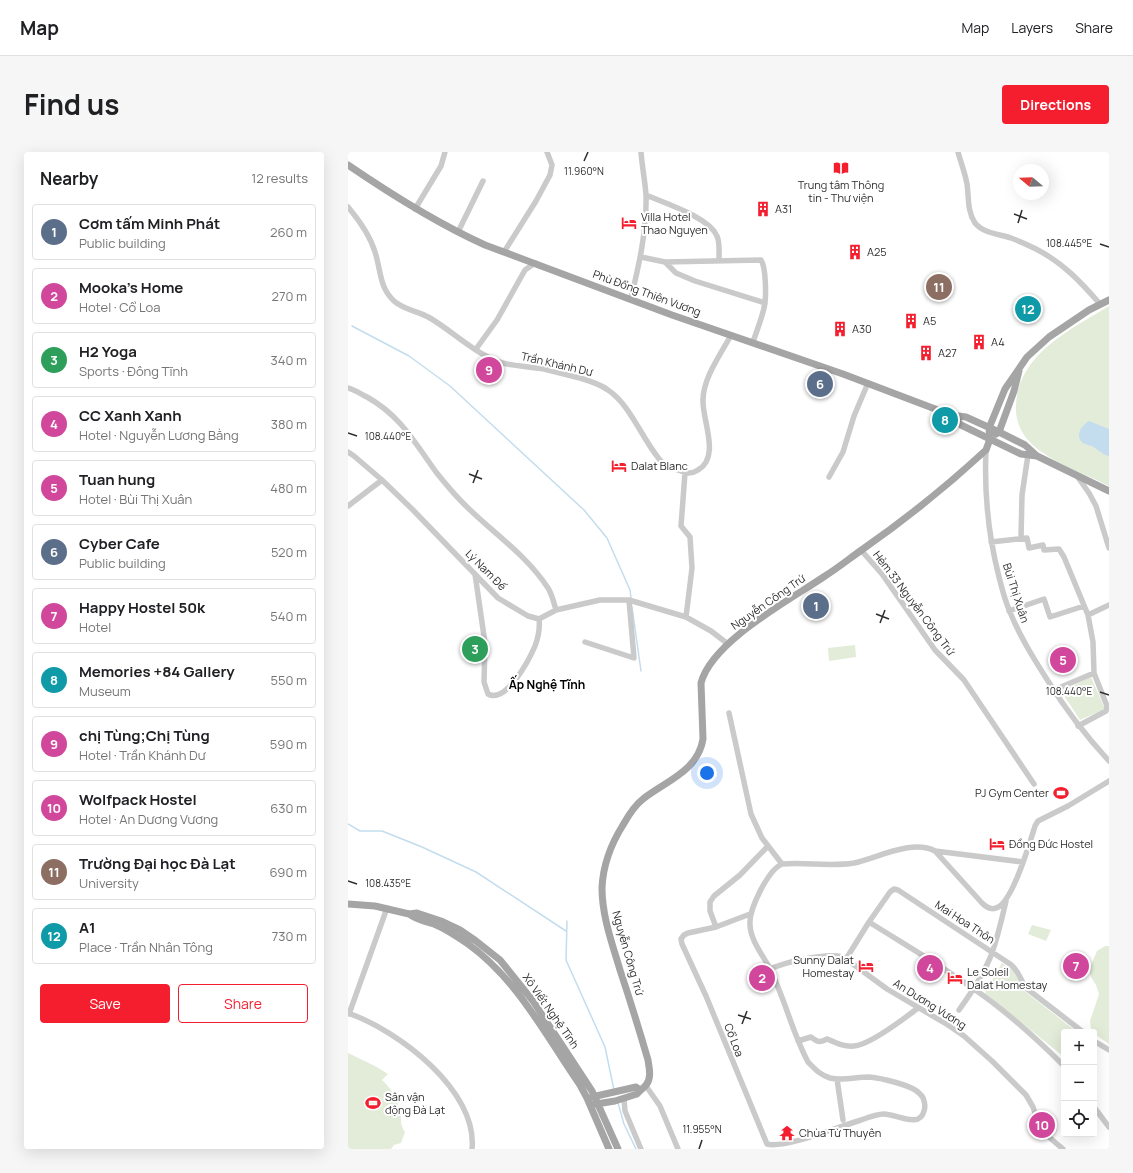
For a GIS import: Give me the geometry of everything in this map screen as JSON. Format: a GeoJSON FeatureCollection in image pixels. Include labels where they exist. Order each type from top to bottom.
{"type":"FeatureCollection","features":[{"type":"Feature","properties":{"kind":"main road","name":"Phù Đổng Thiên Vương"},"geometry":{"type":"LineString","coordinates":[[348,165],[415,209],[485,245],[731,335],[868,383],[952,415],[966,417],[1026,445],[1037,456]]}},
{"type":"Feature","properties":{"kind":"main road"},"geometry":{"type":"LineString","coordinates":[[986,450],[990,439],[989,428],[1005,389],[1036,347],[1100,304],[1109,300]]}},
{"type":"Feature","properties":{"kind":"main road"},"geometry":{"type":"LineString","coordinates":[[990,439],[999,432],[1014,391],[1020,367]]}},
{"type":"Feature","properties":{"kind":"main road","name":"Phù Đổng Thiên Vương"},"geometry":{"type":"LineString","coordinates":[[952,415],[961,425],[1021,454],[1037,456]]}},
{"type":"Feature","properties":{"kind":"main road","name":"Nguyễn Công Trứ"},"geometry":{"type":"LineString","coordinates":[[643,1088],[650,1075],[649,1066],[604,914],[602,887],[610,849],[627,817],[650,793],[679,775],[692,764],[698,756],[702,748],[703,739],[701,684],[703,676],[709,666],[728,644],[743,631],[827,575],[928,501],[986,450]]}},
{"type":"Feature","properties":{"kind":"main road"},"geometry":{"type":"LineString","coordinates":[[1037,456],[1109,491]]}},
{"type":"Feature","properties":{"kind":"main road","name":"Xô Viết Nghệ Tĩnh"},"geometry":{"type":"LineString","coordinates":[[348,904],[362,904],[387,908],[409,914],[416,919],[434,924],[469,944],[493,964],[527,1005],[580,1085],[609,1149]]}},
{"type":"Feature","properties":{"kind":"main road","name":"Xô Viết Nghệ Tĩnh"},"geometry":{"type":"LineString","coordinates":[[409,914],[417,913],[441,921],[460,930],[500,960],[533,1001],[597,1100],[618,1149]]}},
{"type":"Feature","properties":{"kind":"main road"},"geometry":{"type":"LineString","coordinates":[[588,1102],[623,1095],[637,1094],[643,1088]]}},
{"type":"Feature","properties":{"kind":"street"},"geometry":{"type":"LineString","coordinates":[[415,209],[441,166],[445,152]]}},
{"type":"Feature","properties":{"kind":"street"},"geometry":{"type":"LineString","coordinates":[[504,252],[536,201],[550,175],[552,165],[547,152]]}},
{"type":"Feature","properties":{"kind":"street"},"geometry":{"type":"LineString","coordinates":[[631,298],[641,257],[646,195],[641,152]]}},
{"type":"Feature","properties":{"kind":"street"},"geometry":{"type":"LineString","coordinates":[[958,152],[967,184],[969,209],[978,226],[983,230],[1012,239],[1036,249],[1063,266],[1100,304]]}},
{"type":"Feature","properties":{"kind":"street"},"geometry":{"type":"LineString","coordinates":[[458,232],[483,181]]}},
{"type":"Feature","properties":{"kind":"street"},"geometry":{"type":"LineString","coordinates":[[646,195],[699,218],[713,228],[718,238],[719,260]]}},
{"type":"Feature","properties":{"kind":"street","name":"Trần Khánh Dư"},"geometry":{"type":"LineString","coordinates":[[348,208],[360,223],[373,246],[378,262],[381,281],[393,301],[402,307],[430,318],[487,357],[496,361],[554,371],[607,388],[619,399],[662,463],[668,467],[685,473]]}},
{"type":"Feature","properties":{"kind":"street"},"geometry":{"type":"LineString","coordinates":[[641,257],[665,262],[761,260],[765,275],[765,303],[753,342]]}},
{"type":"Feature","properties":{"kind":"street"},"geometry":{"type":"LineString","coordinates":[[665,262],[676,273],[695,281],[765,303]]}},
{"type":"Feature","properties":{"kind":"street"},"geometry":{"type":"LineString","coordinates":[[476,349],[497,320],[525,270],[535,264]]}},
{"type":"Feature","properties":{"kind":"street"},"geometry":{"type":"LineString","coordinates":[[686,617],[692,568],[690,537],[681,526],[685,473],[690,473],[700,469],[708,458],[710,442],[703,409],[704,391],[708,379],[731,335]]}},
{"type":"Feature","properties":{"kind":"street"},"geometry":{"type":"LineString","coordinates":[[829,477],[843,452],[854,416],[868,383]]}},
{"type":"Feature","properties":{"kind":"street"},"geometry":{"type":"LineString","coordinates":[[348,388],[378,403],[394,416],[412,437],[437,473],[462,502],[513,547],[533,568],[548,589],[556,610]]}},
{"type":"Feature","properties":{"kind":"street","name":"Bùi Thị Xuân"},"geometry":{"type":"LineString","coordinates":[[986,450],[986,505],[991,542],[1010,612],[1024,642],[1054,690],[1078,726],[1109,761]]}},
{"type":"Feature","properties":{"kind":"street","name":"Lý Nam Đế"},"geometry":{"type":"LineString","coordinates":[[348,452],[382,480],[437,534],[498,598],[528,616],[539,619]]}},
{"type":"Feature","properties":{"kind":"street"},"geometry":{"type":"LineString","coordinates":[[1021,538],[1022,495],[1028,455]]}},
{"type":"Feature","properties":{"kind":"street"},"geometry":{"type":"LineString","coordinates":[[1077,476],[1094,502],[1109,548]]}},
{"type":"Feature","properties":{"kind":"street"},"geometry":{"type":"LineString","coordinates":[[348,505],[382,480]]}},
{"type":"Feature","properties":{"kind":"street"},"geometry":{"type":"LineString","coordinates":[[991,542],[1027,538],[1030,548],[1043,545],[1044,550],[1059,549],[1064,557],[1088,615],[1093,642],[1094,672],[1107,706],[1106,711],[1078,726]]}},
{"type":"Feature","properties":{"kind":"street","name":"Hẻm 33 Nguyễn Công Trứ"},"geometry":{"type":"LineString","coordinates":[[862,550],[882,574],[935,650],[964,680],[1034,784]]}},
{"type":"Feature","properties":{"kind":"street"},"geometry":{"type":"LineString","coordinates":[[475,574],[485,642],[484,682],[490,696],[495,695],[511,686],[523,670],[535,645],[540,624],[539,619],[556,610],[600,600],[629,600],[686,617],[711,631],[728,644]]}},
{"type":"Feature","properties":{"kind":"street"},"geometry":{"type":"LineString","coordinates":[[1010,612],[1044,599],[1050,617],[1084,606]]}},
{"type":"Feature","properties":{"kind":"street"},"geometry":{"type":"LineString","coordinates":[[585,642],[634,658],[629,600]]}},
{"type":"Feature","properties":{"kind":"street"},"geometry":{"type":"LineString","coordinates":[[1088,615],[1109,605]]}},
{"type":"Feature","properties":{"kind":"street"},"geometry":{"type":"LineString","coordinates":[[1054,690],[1094,672]]}},
{"type":"Feature","properties":{"kind":"street"},"geometry":{"type":"LineString","coordinates":[[729,713],[750,811],[756,827],[782,864]]}},
{"type":"Feature","properties":{"kind":"street"},"geometry":{"type":"LineString","coordinates":[[959,1010],[986,967],[992,952],[1007,899],[1023,862],[1038,821],[1075,802],[1109,781]]}},
{"type":"Feature","properties":{"kind":"street"},"geometry":{"type":"LineString","coordinates":[[716,927],[710,912],[710,902],[714,896],[740,875],[768,846]]}},
{"type":"Feature","properties":{"kind":"street"},"geometry":{"type":"LineString","coordinates":[[750,914],[770,875],[778,866],[782,864],[851,863],[910,848],[924,848],[935,851],[1023,862]]}},
{"type":"Feature","properties":{"kind":"street"},"geometry":{"type":"LineString","coordinates":[[935,851],[985,906],[994,909],[1000,906],[1007,899]]}},
{"type":"Feature","properties":{"kind":"street","name":"Mai Hoa Thôn"},"geometry":{"type":"LineString","coordinates":[[846,960],[869,922],[890,892],[894,889],[898,890],[1017,970],[1021,976],[1022,983],[1026,988],[1079,1029]]}},
{"type":"Feature","properties":{"kind":"street"},"geometry":{"type":"LineString","coordinates":[[387,908],[349,1013],[388,1032],[413,1049],[446,1081],[460,1101],[468,1121],[473,1141],[472,1149]]}},
{"type":"Feature","properties":{"kind":"street","name":"Cổ Loa"},"geometry":{"type":"LineString","coordinates":[[750,914],[752,936],[770,969],[798,1041],[808,1062],[822,1075],[837,1079],[869,1077],[896,1083],[919,1092],[922,1097],[924,1111],[921,1117],[916,1120],[909,1120],[893,1115],[876,1115],[856,1121],[812,1140],[790,1147],[774,1148],[765,1142],[706,996],[681,939],[688,933],[716,927],[750,914]]}},
{"type":"Feature","properties":{"kind":"street"},"geometry":{"type":"LineString","coordinates":[[869,922],[974,988],[1009,1016],[1063,1065]]}},
{"type":"Feature","properties":{"kind":"street","name":"An Dương Vương"},"geometry":{"type":"LineString","coordinates":[[770,969],[783,963],[827,956],[839,956],[846,960],[886,989],[954,1029],[992,1062],[1030,1101],[1034,1107],[1039,1126],[1043,1132],[1063,1149]]}},
{"type":"Feature","properties":{"kind":"street"},"geometry":{"type":"LineString","coordinates":[[798,1041],[811,1036],[818,1042],[827,1039],[838,1045],[853,1046],[862,1044],[894,1025],[918,1008]]}},
{"type":"Feature","properties":{"kind":"street"},"geometry":{"type":"LineString","coordinates":[[1097,1042],[1109,1050]]}},
{"type":"Feature","properties":{"kind":"street"},"geometry":{"type":"LineString","coordinates":[[837,1079],[843,1120]]}},
{"type":"Feature","properties":{"kind":"street"},"geometry":{"type":"LineString","coordinates":[[643,1088],[660,1106],[678,1149]]}},
{"type":"Feature","properties":{"kind":"street"},"geometry":{"type":"LineString","coordinates":[[623,1095],[625,1111],[641,1149]]}},
{"type":"Feature","properties":{"kind":"street"},"geometry":{"type":"LineString","coordinates":[[1097,1111],[1109,1127]]}},
{"type":"Feature","properties":{"kind":"green space"},"geometry":{"type":"Polygon","coordinates":[[[1109,306],[1109,486],[1060,463],[1034,446],[1026,438],[1020,428],[1016,406],[1019,388],[1026,372],[1036,358],[1063,334],[1109,306]]]}},
{"type":"Feature","properties":{"kind":"green space"},"geometry":{"type":"Polygon","coordinates":[[[855,645],[856,657],[829,661],[828,648],[855,645]]]}},
{"type":"Feature","properties":{"kind":"green space"},"geometry":{"type":"Polygon","coordinates":[[[1091,677],[1105,709],[1080,720],[1061,691],[1091,677]]]}},
{"type":"Feature","properties":{"kind":"green space"},"geometry":{"type":"Polygon","coordinates":[[[1032,925],[1051,930],[1046,941],[1028,934],[1032,925]]]}},
{"type":"Feature","properties":{"kind":"green space"},"geometry":{"type":"Polygon","coordinates":[[[1105,946],[1109,946],[1109,1044],[1097,1036],[1097,1029],[1091,1029],[1090,1021],[1099,994],[1089,970],[1097,951],[1105,946]]]}},
{"type":"Feature","properties":{"kind":"green space"},"geometry":{"type":"Polygon","coordinates":[[[1002,963],[1015,972],[1023,990],[1073,1029],[1061,1029],[1061,1055],[985,993],[1002,963]]]}},
{"type":"Feature","properties":{"kind":"green space","name":"Sân vận động Đà Lạt"},"geometry":{"type":"Polygon","coordinates":[[[348,1053],[388,1074],[382,1080],[392,1091],[396,1099],[403,1130],[405,1132],[401,1143],[394,1145],[391,1149],[348,1149],[348,1053]]]}},
{"type":"Feature","properties":{"kind":"water"},"geometry":{"type":"Polygon","coordinates":[[[1089,421],[1109,429],[1109,456],[1080,440],[1080,431],[1089,421]]]}},
{"type":"Feature","properties":{"kind":"waterway"},"geometry":{"type":"LineString","coordinates":[[352,326],[409,356],[450,386],[584,510],[607,538],[630,590],[631,598]]}},
{"type":"Feature","properties":{"kind":"waterway"},"geometry":{"type":"LineString","coordinates":[[632,607],[641,671]]}},
{"type":"Feature","properties":{"kind":"waterway"},"geometry":{"type":"LineString","coordinates":[[348,824],[360,831],[382,831],[422,847],[476,872],[566,931]]}},
{"type":"Feature","properties":{"kind":"waterway"},"geometry":{"type":"LineString","coordinates":[[567,921],[566,960],[605,1047],[614,1090]]}},
{"type":"Feature","properties":{"kind":"waterway"},"geometry":{"type":"LineString","coordinates":[[618,1103],[624,1124],[636,1149]]}},
{"type":"Feature","properties":{"kind":"place","name":"Trung tâm Thông tin - Thư viện"},"geometry":{"type":"Point","coordinates":[841,168]}},
{"type":"Feature","properties":{"kind":"place","name":"A31"},"geometry":{"type":"Point","coordinates":[763,209]}},
{"type":"Feature","properties":{"kind":"place","name":"Villa Hotel Thao Nguyen"},"geometry":{"type":"Point","coordinates":[629,223]}},
{"type":"Feature","properties":{"kind":"place","name":"A25"},"geometry":{"type":"Point","coordinates":[855,252]}},
{"type":"Feature","properties":{"kind":"place","name":"Trường Đại học Đà Lạt"},"geometry":{"type":"Point","coordinates":[939,287]}},
{"type":"Feature","properties":{"kind":"place","name":"A1"},"geometry":{"type":"Point","coordinates":[1028,309]}},
{"type":"Feature","properties":{"kind":"place","name":"A5"},"geometry":{"type":"Point","coordinates":[911,321]}},
{"type":"Feature","properties":{"kind":"place","name":"A30"},"geometry":{"type":"Point","coordinates":[840,329]}},
{"type":"Feature","properties":{"kind":"place","name":"A4"},"geometry":{"type":"Point","coordinates":[979,342]}},
{"type":"Feature","properties":{"kind":"place","name":"A27"},"geometry":{"type":"Point","coordinates":[926,353]}},
{"type":"Feature","properties":{"kind":"place","name":"chị Tùng;Chị Tùng"},"geometry":{"type":"Point","coordinates":[489,370]}},
{"type":"Feature","properties":{"kind":"place","name":"Cyber Cafe"},"geometry":{"type":"Point","coordinates":[820,384]}},
{"type":"Feature","properties":{"kind":"place","name":"Memories +84 Gallery"},"geometry":{"type":"Point","coordinates":[945,420]}},
{"type":"Feature","properties":{"kind":"place","name":"Dalat Blanc"},"geometry":{"type":"Point","coordinates":[619,466]}},
{"type":"Feature","properties":{"kind":"place","name":"Cơm tấm Minh Phát"},"geometry":{"type":"Point","coordinates":[816,606]}},
{"type":"Feature","properties":{"kind":"place","name":"H2 Yoga"},"geometry":{"type":"Point","coordinates":[475,649]}},
{"type":"Feature","properties":{"kind":"place","name":"Tuan hung"},"geometry":{"type":"Point","coordinates":[1063,660]}},
{"type":"Feature","properties":{"kind":"place","name":"PJ Gym Center"},"geometry":{"type":"Point","coordinates":[1061,793]}},
{"type":"Feature","properties":{"kind":"place","name":"Đồng Đức Hostel"},"geometry":{"type":"Point","coordinates":[997,844]}},
{"type":"Feature","properties":{"kind":"place","name":"Sunny Dalat Homestay"},"geometry":{"type":"Point","coordinates":[866,966]}},
{"type":"Feature","properties":{"kind":"place","name":"Happy Hostel 50k"},"geometry":{"type":"Point","coordinates":[1076,966]}},
{"type":"Feature","properties":{"kind":"place","name":"CC Xanh Xanh"},"geometry":{"type":"Point","coordinates":[930,968]}},
{"type":"Feature","properties":{"kind":"place","name":"Mooka's Home"},"geometry":{"type":"Point","coordinates":[762,978]}},
{"type":"Feature","properties":{"kind":"place","name":"Le Soleil Dalat Homestay"},"geometry":{"type":"Point","coordinates":[955,978]}},
{"type":"Feature","properties":{"kind":"place","name":"Sân vận động Đà Lạt"},"geometry":{"type":"Point","coordinates":[373,1103]}},
{"type":"Feature","properties":{"kind":"place","name":"Wolfpack Hostel"},"geometry":{"type":"Point","coordinates":[1042,1125]}},
{"type":"Feature","properties":{"kind":"place","name":"Chùa Từ Thuyên"},"geometry":{"type":"Point","coordinates":[787,1133]}},
{"type":"Feature","properties":{"kind":"district","name":"Ấp Nghệ Tĩnh"},"geometry":{"type":"Point","coordinates":[547,685]}}]}
